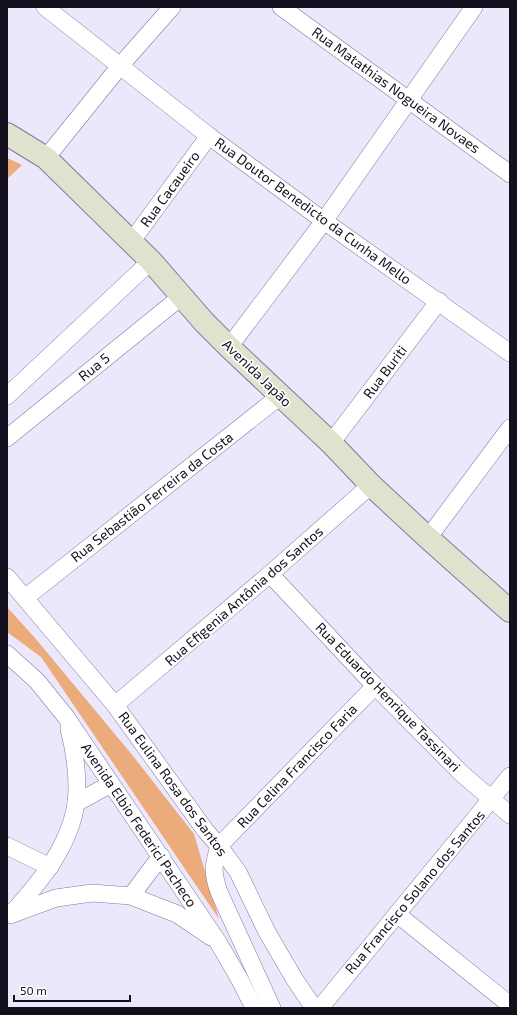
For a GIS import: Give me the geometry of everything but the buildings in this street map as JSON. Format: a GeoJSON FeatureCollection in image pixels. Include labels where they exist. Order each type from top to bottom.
{"type":"FeatureCollection","features":[{"type":"Feature","properties":{"kind":"main road","name":"Avenida Japão"},"geometry":{"type":"LineString","coordinates":[[7,134],[46,158],[151,261],[229,347],[331,443],[371,484],[428,538],[510,611]]}},
{"type":"Feature","properties":{"kind":"street","name":"Rua Doutor Benedicto da Cunha Mello"},"geometry":{"type":"LineString","coordinates":[[45,7],[209,136],[324,221],[439,301],[510,353]]}},
{"type":"Feature","properties":{"kind":"street"},"geometry":{"type":"LineString","coordinates":[[46,158],[120,66],[172,7]]}},
{"type":"Feature","properties":{"kind":"street","name":"Rua Matathias Nogueira Novaes"},"geometry":{"type":"LineString","coordinates":[[281,7],[510,174]]}},
{"type":"Feature","properties":{"kind":"street"},"geometry":{"type":"LineString","coordinates":[[229,347],[324,221],[474,7]]}},
{"type":"Feature","properties":{"kind":"street","name":"Rua Cacaueiro"},"geometry":{"type":"LineString","coordinates":[[131,242],[209,136]]}},
{"type":"Feature","properties":{"kind":"street"},"geometry":{"type":"LineString","coordinates":[[7,396],[151,261]]}},
{"type":"Feature","properties":{"kind":"street","name":"Rua 5"},"geometry":{"type":"LineString","coordinates":[[7,438],[182,296]]}},
{"type":"Feature","properties":{"kind":"street","name":"Rua Buriti"},"geometry":{"type":"LineString","coordinates":[[331,443],[439,301]]}},
{"type":"Feature","properties":{"kind":"street","name":"Rua Sebastião Ferreira da Costa"},"geometry":{"type":"LineString","coordinates":[[25,598],[280,396]]}},
{"type":"Feature","properties":{"kind":"street"},"geometry":{"type":"LineString","coordinates":[[428,538],[510,428]]}},
{"type":"Feature","properties":{"kind":"street","name":"Rua Efigenia Antônia dos Santos"},"geometry":{"type":"LineString","coordinates":[[115,705],[270,574],[371,484]]}},
{"type":"Feature","properties":{"kind":"street","name":"Rua Eduardo Henrique Tassinari"},"geometry":{"type":"LineString","coordinates":[[270,574],[375,686],[462,773],[491,800],[510,815]]}},
{"type":"Feature","properties":{"kind":"street","name":"Rua Eulina Rosa dos Santos"},"geometry":{"type":"LineString","coordinates":[[7,577],[115,705],[205,830],[238,872],[267,932],[314,1008]]}},
{"type":"Feature","properties":{"kind":"street","name":"Avenida Elbio Federici Pacheco"},"geometry":{"type":"LineString","coordinates":[[7,654],[37,681],[66,717],[218,942],[254,1008]]}},
{"type":"Feature","properties":{"kind":"street","name":"Rua Celina Francisco Faria"},"geometry":{"type":"LineString","coordinates":[[219,846],[375,686]]}},
{"type":"Feature","properties":{"kind":"street"},"geometry":{"type":"LineString","coordinates":[[8,916],[32,891],[50,867],[68,833],[76,803],[77,774],[74,750],[66,717]]}},
{"type":"Feature","properties":{"kind":"street","name":"Rua Francisco Solano dos Santos"},"geometry":{"type":"LineString","coordinates":[[320,1008],[510,776]]}},
{"type":"Feature","properties":{"kind":"street"},"geometry":{"type":"LineString","coordinates":[[76,803],[111,784]]}},
{"type":"Feature","properties":{"kind":"street"},"geometry":{"type":"LineString","coordinates":[[7,846],[50,867]]}},
{"type":"Feature","properties":{"kind":"street"},"geometry":{"type":"LineString","coordinates":[[219,846],[213,868],[214,877],[219,892],[272,1008]]}},
{"type":"Feature","properties":{"kind":"street"},"geometry":{"type":"LineString","coordinates":[[131,896],[161,856]]}},
{"type":"Feature","properties":{"kind":"street"},"geometry":{"type":"LineString","coordinates":[[8,916],[56,898],[92,893],[131,896],[176,914],[218,942]]}},
{"type":"Feature","properties":{"kind":"street"},"geometry":{"type":"LineString","coordinates":[[397,914],[510,1005]]}},
{"type":"Feature","properties":{"kind":"shaded area"},"geometry":{"type":"Polygon","coordinates":[[[7,158],[22,165],[7,179],[7,158]]]}},
{"type":"Feature","properties":{"kind":"shaded area"},"geometry":{"type":"Polygon","coordinates":[[[7,607],[35,638],[133,756],[194,834],[219,919],[41,657],[7,632],[7,607]]]}}]}
